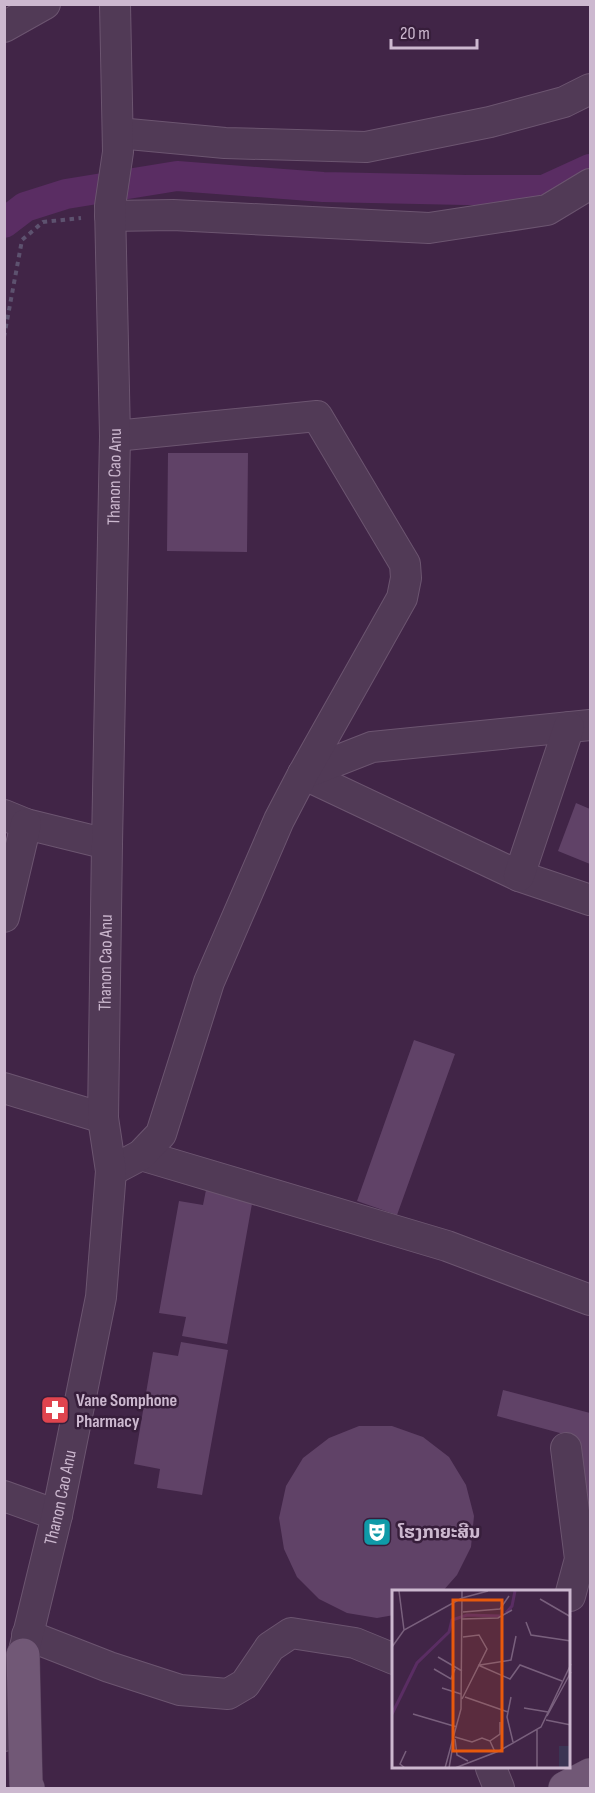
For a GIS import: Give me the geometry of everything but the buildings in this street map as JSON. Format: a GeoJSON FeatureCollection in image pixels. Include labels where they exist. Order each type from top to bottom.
{"type":"FeatureCollection","features":[{"type":"Feature","properties":{"kind":"main road"},"geometry":{"type":"LineString","coordinates":[[25,1645],[26,1784],[28,1788]]}},
{"type":"Feature","properties":{"kind":"main road"},"geometry":{"type":"LineString","coordinates":[[565,1788],[591,1775]]}},
{"type":"Feature","properties":{"kind":"street"},"geometry":{"type":"LineString","coordinates":[[4,27],[45,4]]}},
{"type":"Feature","properties":{"kind":"street"},"geometry":{"type":"LineString","coordinates":[[115,4],[118,142],[366,147],[490,122],[564,102],[591,89]]}},
{"type":"Feature","properties":{"kind":"street","name":"Thanon Cao Anu"},"geometry":{"type":"LineString","coordinates":[[5,1718],[57,1515],[101,1297],[111,1172],[103,1118],[106,844],[115,436],[110,211],[118,142]]}},
{"type":"Feature","properties":{"kind":"street"},"geometry":{"type":"LineString","coordinates":[[110,211],[429,228],[547,210],[591,184]]}},
{"type":"Feature","properties":{"kind":"street"},"geometry":{"type":"LineString","coordinates":[[111,1172],[141,1155],[161,1134],[209,982],[279,820],[402,598],[406,578],[405,564],[316,416],[115,436]]}},
{"type":"Feature","properties":{"kind":"street"},"geometry":{"type":"LineString","coordinates":[[303,774],[372,747],[580,726],[519,876]]}},
{"type":"Feature","properties":{"kind":"street"},"geometry":{"type":"LineString","coordinates":[[303,774],[519,876],[591,900]]}},
{"type":"Feature","properties":{"kind":"street"},"geometry":{"type":"LineString","coordinates":[[4,917],[15,820],[106,844]]}},
{"type":"Feature","properties":{"kind":"street"},"geometry":{"type":"LineString","coordinates":[[4,1088],[103,1118]]}},
{"type":"Feature","properties":{"kind":"street"},"geometry":{"type":"LineString","coordinates":[[141,1155],[447,1246],[591,1300]]}},
{"type":"Feature","properties":{"kind":"street"},"geometry":{"type":"LineString","coordinates":[[566,1448],[580,1559],[571,1592]]}},
{"type":"Feature","properties":{"kind":"street"},"geometry":{"type":"LineString","coordinates":[[4,1496],[57,1515]]}},
{"type":"Feature","properties":{"kind":"street"},"geometry":{"type":"LineString","coordinates":[[25,1645],[109,1666],[180,1690],[228,1694],[245,1684],[270,1647],[291,1633],[355,1643],[392,1658]]}},
{"type":"Feature","properties":{"kind":"street"},"geometry":{"type":"LineString","coordinates":[[491,1769],[499,1788]]}},
{"type":"Feature","properties":{"kind":"path"},"geometry":{"type":"LineString","coordinates":[[4,337],[22,240],[43,222],[110,211]]}},
{"type":"Feature","properties":{"kind":"waterway"},"geometry":{"type":"LineString","coordinates":[[4,223],[25,207],[66,194],[177,176],[323,187],[544,190],[590,169]]}},
{"type":"Feature","properties":{"kind":"place","name":"Vane Somphone Pharmacy"},"geometry":{"type":"Point","coordinates":[55,1410]}},
{"type":"Feature","properties":{"kind":"place","name":"ໂຮງກາຍະສີນ"},"geometry":{"type":"Point","coordinates":[377,1532]}}]}
